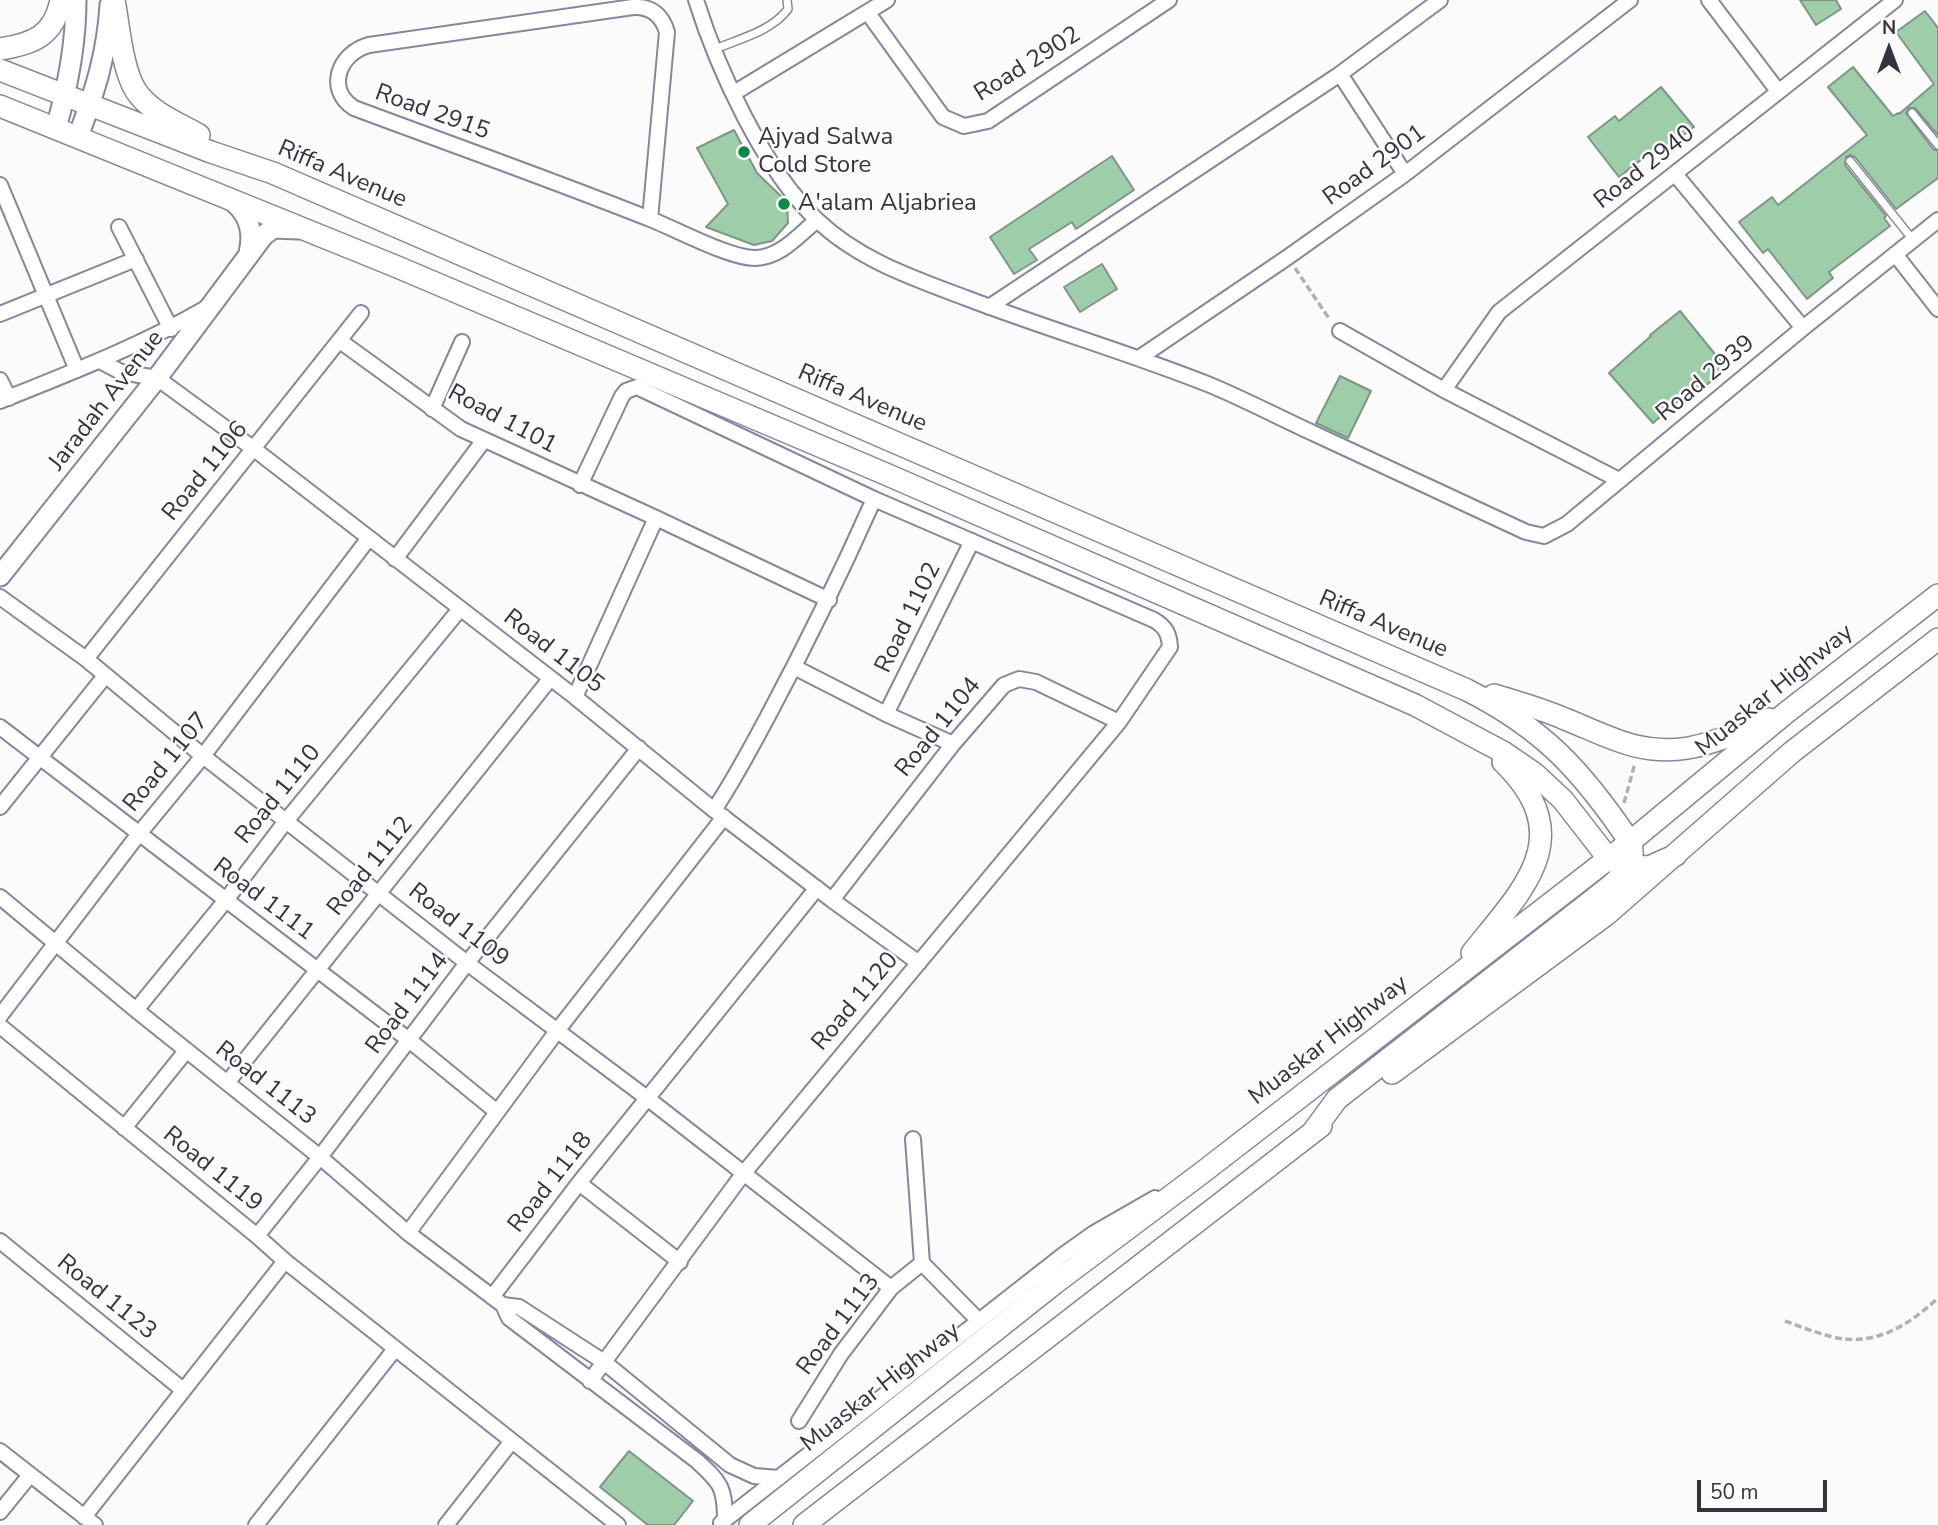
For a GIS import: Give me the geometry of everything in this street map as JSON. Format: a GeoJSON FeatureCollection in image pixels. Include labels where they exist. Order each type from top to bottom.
{"type":"FeatureCollection","features":[{"type":"Feature","properties":{"kind":"main road"},"geometry":{"type":"LineString","coordinates":[[0,49],[24,45],[46,34],[59,12],[61,0]]}},
{"type":"Feature","properties":{"kind":"main road"},"geometry":{"type":"LineString","coordinates":[[112,0],[128,72],[136,91],[151,107],[273,173]]}},
{"type":"Feature","properties":{"kind":"main road","name":"Riffa Avenue"},"geometry":{"type":"LineString","coordinates":[[0,70],[273,173],[1467,690],[1496,704],[1548,741],[1592,788],[1630,842]]}},
{"type":"Feature","properties":{"kind":"main road"},"geometry":{"type":"LineString","coordinates":[[0,106],[309,230],[912,486],[1415,705],[1503,752],[1535,774],[1563,800],[1608,858],[1619,865],[1649,867],[1676,855]]}},
{"type":"Feature","properties":{"kind":"main road","name":"Muaskar Highway"},"geometry":{"type":"LineString","coordinates":[[750,1525],[1055,1283],[1630,842],[1787,712],[1938,595]]}},
{"type":"Feature","properties":{"kind":"main road"},"geometry":{"type":"LineString","coordinates":[[804,1525],[1312,1133],[1607,914],[1792,752],[1938,639]]}},
{"type":"Feature","properties":{"kind":"main road"},"geometry":{"type":"LineString","coordinates":[[1467,690],[1542,710],[1623,744],[1655,749],[1672,750],[1705,744],[1787,712]]}},
{"type":"Feature","properties":{"kind":"main road"},"geometry":{"type":"LineString","coordinates":[[1448,981],[1522,891],[1534,868],[1539,843],[1534,805],[1522,783],[1469,734]]}},
{"type":"Feature","properties":{"kind":"main road"},"geometry":{"type":"LineString","coordinates":[[1312,1133],[1337,1099],[1599,895],[1630,867],[1634,851],[1630,842]]}},
{"type":"Feature","properties":{"kind":"street"},"geometry":{"type":"LineString","coordinates":[[56,128],[76,38],[76,0]]}},
{"type":"Feature","properties":{"kind":"street"},"geometry":{"type":"LineString","coordinates":[[78,137],[107,41],[112,0]]}},
{"type":"Feature","properties":{"kind":"street"},"geometry":{"type":"LineString","coordinates":[[734,93],[887,0]]}},
{"type":"Feature","properties":{"kind":"street","name":"Road 2902"},"geometry":{"type":"LineString","coordinates":[[868,13],[943,117],[964,126],[988,121],[1169,0]]}},
{"type":"Feature","properties":{"kind":"street"},"geometry":{"type":"LineString","coordinates":[[989,307],[1340,74],[1440,0]]}},
{"type":"Feature","properties":{"kind":"street","name":"Road 2901"},"geometry":{"type":"LineString","coordinates":[[1139,358],[1405,174],[1630,0]]}},
{"type":"Feature","properties":{"kind":"street"},"geometry":{"type":"LineString","coordinates":[[1709,0],[1778,91]]}},
{"type":"Feature","properties":{"kind":"street","name":"Road 2940"},"geometry":{"type":"LineString","coordinates":[[1444,390],[1499,312],[1895,0]]}},
{"type":"Feature","properties":{"kind":"street"},"geometry":{"type":"LineString","coordinates":[[698,1],[715,49],[745,118],[772,164],[817,220],[874,261],[901,274],[1139,358]]}},
{"type":"Feature","properties":{"kind":"street","name":"Road 2915"},"geometry":{"type":"LineString","coordinates":[[650,219],[667,32],[661,18],[649,9],[633,7],[369,45],[355,51],[343,63],[337,81],[338,88],[344,100],[354,108],[650,219],[734,254],[758,258],[778,253],[817,220]]}},
{"type":"Feature","properties":{"kind":"street"},"geometry":{"type":"LineString","coordinates":[[1340,74],[1405,174]]}},
{"type":"Feature","properties":{"kind":"street"},"geometry":{"type":"LineString","coordinates":[[1675,174],[1803,328]]}},
{"type":"Feature","properties":{"kind":"street"},"geometry":{"type":"LineString","coordinates":[[0,185],[78,370]]}},
{"type":"Feature","properties":{"kind":"street"},"geometry":{"type":"LineString","coordinates":[[223,194],[247,217],[252,240],[249,254]]}},
{"type":"Feature","properties":{"kind":"street","name":"Road 2939"},"geometry":{"type":"LineString","coordinates":[[1139,358],[1212,386],[1526,532],[1544,536],[1567,524],[1938,220]]}},
{"type":"Feature","properties":{"kind":"street"},"geometry":{"type":"LineString","coordinates":[[118,227],[171,328]]}},
{"type":"Feature","properties":{"kind":"street","name":"Jaradah Avenue"},"geometry":{"type":"LineString","coordinates":[[2,571],[158,378],[263,236],[273,228],[309,230]]}},
{"type":"Feature","properties":{"kind":"street"},"geometry":{"type":"LineString","coordinates":[[1895,254],[1938,309]]}},
{"type":"Feature","properties":{"kind":"street"},"geometry":{"type":"LineString","coordinates":[[0,314],[136,260]]}},
{"type":"Feature","properties":{"kind":"street"},"geometry":{"type":"LineString","coordinates":[[0,380],[4,400],[100,361],[171,328],[216,302]]}},
{"type":"Feature","properties":{"kind":"street","name":"Road 1106"},"geometry":{"type":"LineString","coordinates":[[86,659],[361,313]]}},
{"type":"Feature","properties":{"kind":"street"},"geometry":{"type":"LineString","coordinates":[[1339,331],[1444,390],[1619,480]]}},
{"type":"Feature","properties":{"kind":"street","name":"Road 1101"},"geometry":{"type":"LineString","coordinates":[[340,341],[461,429],[828,600]]}},
{"type":"Feature","properties":{"kind":"street"},"geometry":{"type":"LineString","coordinates":[[432,409],[463,342]]}},
{"type":"Feature","properties":{"kind":"street"},"geometry":{"type":"LineString","coordinates":[[100,361],[121,372],[158,378]]}},
{"type":"Feature","properties":{"kind":"street","name":"Road 1105"},"geometry":{"type":"LineString","coordinates":[[158,378],[575,697],[832,900],[919,963]]}},
{"type":"Feature","properties":{"kind":"street"},"geometry":{"type":"LineString","coordinates":[[580,485],[622,396],[626,391],[637,387],[874,499],[972,541]]}},
{"type":"Feature","properties":{"kind":"street"},"geometry":{"type":"LineString","coordinates":[[396,559],[484,440]]}},
{"type":"Feature","properties":{"kind":"street"},"geometry":{"type":"LineString","coordinates":[[408,1233],[719,813],[828,600],[874,499]]}},
{"type":"Feature","properties":{"kind":"street"},"geometry":{"type":"LineString","coordinates":[[575,697],[656,518]]}},
{"type":"Feature","properties":{"kind":"street","name":"Road 1107"},"geometry":{"type":"LineString","coordinates":[[0,1016],[369,538]]}},
{"type":"Feature","properties":{"kind":"street","name":"Road 1120"},"geometry":{"type":"LineString","coordinates":[[590,1381],[743,1174],[1119,722],[1165,658],[1170,647],[1164,626],[972,541]]}},
{"type":"Feature","properties":{"kind":"street","name":"Road 1102"},"geometry":{"type":"LineString","coordinates":[[886,714],[972,541]]}},
{"type":"Feature","properties":{"kind":"street","name":"Road 1109"},"geometry":{"type":"LineString","coordinates":[[0,597],[86,659],[203,756],[467,963],[647,1098],[891,1288]]}},
{"type":"Feature","properties":{"kind":"street","name":"Road 1110"},"geometry":{"type":"LineString","coordinates":[[136,1010],[226,900],[286,821],[460,609]]}},
{"type":"Feature","properties":{"kind":"street","name":"Road 1102"},"geometry":{"type":"LineString","coordinates":[[794,667],[886,714],[953,744]]}},
{"type":"Feature","properties":{"kind":"street"},"geometry":{"type":"LineString","coordinates":[[0,807],[105,676]]}},
{"type":"Feature","properties":{"kind":"street","name":"Road 1112"},"geometry":{"type":"LineString","coordinates":[[227,1083],[550,679]]}},
{"type":"Feature","properties":{"kind":"street","name":"Road 1104"},"geometry":{"type":"LineString","coordinates":[[832,900],[953,744],[1004,685],[1019,679],[1036,682],[1119,722]]}},
{"type":"Feature","properties":{"kind":"street","name":"Road 1111"},"geometry":{"type":"LineString","coordinates":[[0,727],[138,835],[410,1040],[497,1112]]}},
{"type":"Feature","properties":{"kind":"street","name":"Road 1114"},"geometry":{"type":"LineString","coordinates":[[320,1157],[467,963],[639,748]]}},
{"type":"Feature","properties":{"kind":"street","name":"Road 1118"},"geometry":{"type":"LineString","coordinates":[[497,1301],[579,1184],[817,888]]}},
{"type":"Feature","properties":{"kind":"street","name":"Road 1113"},"geometry":{"type":"LineString","coordinates":[[0,897],[186,1051],[320,1157],[408,1233],[497,1301],[509,1318],[697,1461],[715,1478],[725,1495],[722,1522]]}},
{"type":"Feature","properties":{"kind":"street","name":"Road 1119"},"geometry":{"type":"LineString","coordinates":[[3,1033],[618,1525]]}},
{"type":"Feature","properties":{"kind":"street"},"geometry":{"type":"LineString","coordinates":[[124,1128],[186,1051]]}},
{"type":"Feature","properties":{"kind":"street"},"geometry":{"type":"LineString","coordinates":[[913,1139],[922,1263],[979,1321]]}},
{"type":"Feature","properties":{"kind":"street"},"geometry":{"type":"LineString","coordinates":[[257,1236],[320,1157]]}},
{"type":"Feature","properties":{"kind":"street"},"geometry":{"type":"LineString","coordinates":[[722,1522],[1063,1255],[1094,1233],[1203,1172]]}},
{"type":"Feature","properties":{"kind":"street"},"geometry":{"type":"LineString","coordinates":[[579,1184],[680,1262]]}},
{"type":"Feature","properties":{"kind":"street","name":"Road 1123"},"geometry":{"type":"LineString","coordinates":[[0,1241],[183,1390]]}},
{"type":"Feature","properties":{"kind":"street"},"geometry":{"type":"LineString","coordinates":[[0,1451],[90,1521],[183,1390],[285,1261]]}},
{"type":"Feature","properties":{"kind":"street","name":"Road 1113"},"geometry":{"type":"LineString","coordinates":[[799,1421],[841,1354],[891,1288],[922,1263]]}},
{"type":"Feature","properties":{"kind":"street","name":"Road 1113"},"geometry":{"type":"LineString","coordinates":[[497,1301],[519,1307],[604,1363],[730,1465],[754,1476],[779,1478]]}},
{"type":"Feature","properties":{"kind":"street"},"geometry":{"type":"LineString","coordinates":[[256,1525],[396,1349]]}},
{"type":"Feature","properties":{"kind":"street"},"geometry":{"type":"LineString","coordinates":[[446,1525],[512,1441]]}},
{"type":"Feature","properties":{"kind":"street"},"geometry":{"type":"LineString","coordinates":[[0,1512],[30,1475]]}},
{"type":"Feature","properties":{"kind":"lane"},"geometry":{"type":"LineString","coordinates":[[715,49],[768,26],[788,9],[787,0]]}},
{"type":"Feature","properties":{"kind":"lane"},"geometry":{"type":"LineString","coordinates":[[1912,113],[1938,145]]}},
{"type":"Feature","properties":{"kind":"lane"},"geometry":{"type":"LineString","coordinates":[[1850,161],[1913,240]]}},
{"type":"Feature","properties":{"kind":"path"},"geometry":{"type":"LineString","coordinates":[[1288,257],[1339,331]]}},
{"type":"Feature","properties":{"kind":"path"},"geometry":{"type":"LineString","coordinates":[[1785,1321],[1834,1337],[1875,1337],[1901,1328],[1938,1298]]}},
{"type":"Feature","properties":{"kind":"building"},"geometry":{"type":"Polygon","coordinates":[[[1800,0],[1836,0],[1841,9],[1816,25],[1800,0]]]}},
{"type":"Feature","properties":{"kind":"building"},"geometry":{"type":"Polygon","coordinates":[[[1925,11],[1938,28],[1938,135],[1915,108],[1909,108],[1906,113],[1933,149],[1938,151],[1938,178],[1896,209],[1855,157],[1846,157],[1845,165],[1886,216],[1884,218],[1890,226],[1829,272],[1833,278],[1807,299],[1768,249],[1763,253],[1739,222],[1772,197],[1778,205],[1867,135],[1828,87],[1853,67],[1893,116],[1899,114],[1934,84],[1896,32],[1925,11]]]}},
{"type":"Feature","properties":{"kind":"building"},"geometry":{"type":"Polygon","coordinates":[[[1661,87],[1694,127],[1664,150],[1660,145],[1619,177],[1588,137],[1615,116],[1619,121],[1661,87]]]}},
{"type":"Feature","properties":{"kind":"building"},"geometry":{"type":"Polygon","coordinates":[[[734,130],[757,173],[787,202],[788,223],[772,241],[754,245],[706,227],[728,204],[697,148],[734,130]]]}},
{"type":"Feature","properties":{"kind":"building"},"geometry":{"type":"Polygon","coordinates":[[[1112,156],[1134,190],[1076,229],[1072,222],[1029,249],[1037,260],[1014,274],[990,237],[1112,156]]]}},
{"type":"Feature","properties":{"kind":"building"},"geometry":{"type":"Polygon","coordinates":[[[1102,264],[1117,289],[1080,312],[1064,287],[1102,264]]]}},
{"type":"Feature","properties":{"kind":"building"},"geometry":{"type":"Polygon","coordinates":[[[1680,311],[1727,369],[1696,393],[1693,388],[1653,423],[1609,373],[1680,311]]]}},
{"type":"Feature","properties":{"kind":"building"},"geometry":{"type":"Polygon","coordinates":[[[1340,376],[1371,391],[1348,438],[1316,423],[1340,376]]]}},
{"type":"Feature","properties":{"kind":"building"},"geometry":{"type":"Polygon","coordinates":[[[629,1451],[693,1501],[674,1525],[648,1525],[600,1487],[629,1451]]]}},
{"type":"Feature","properties":{"kind":"place","name":"Ajyad Salwa Cold Store"},"geometry":{"type":"Point","coordinates":[744,152]}},
{"type":"Feature","properties":{"kind":"place","name":"A'alam Aljabriea"},"geometry":{"type":"Point","coordinates":[784,204]}}]}
